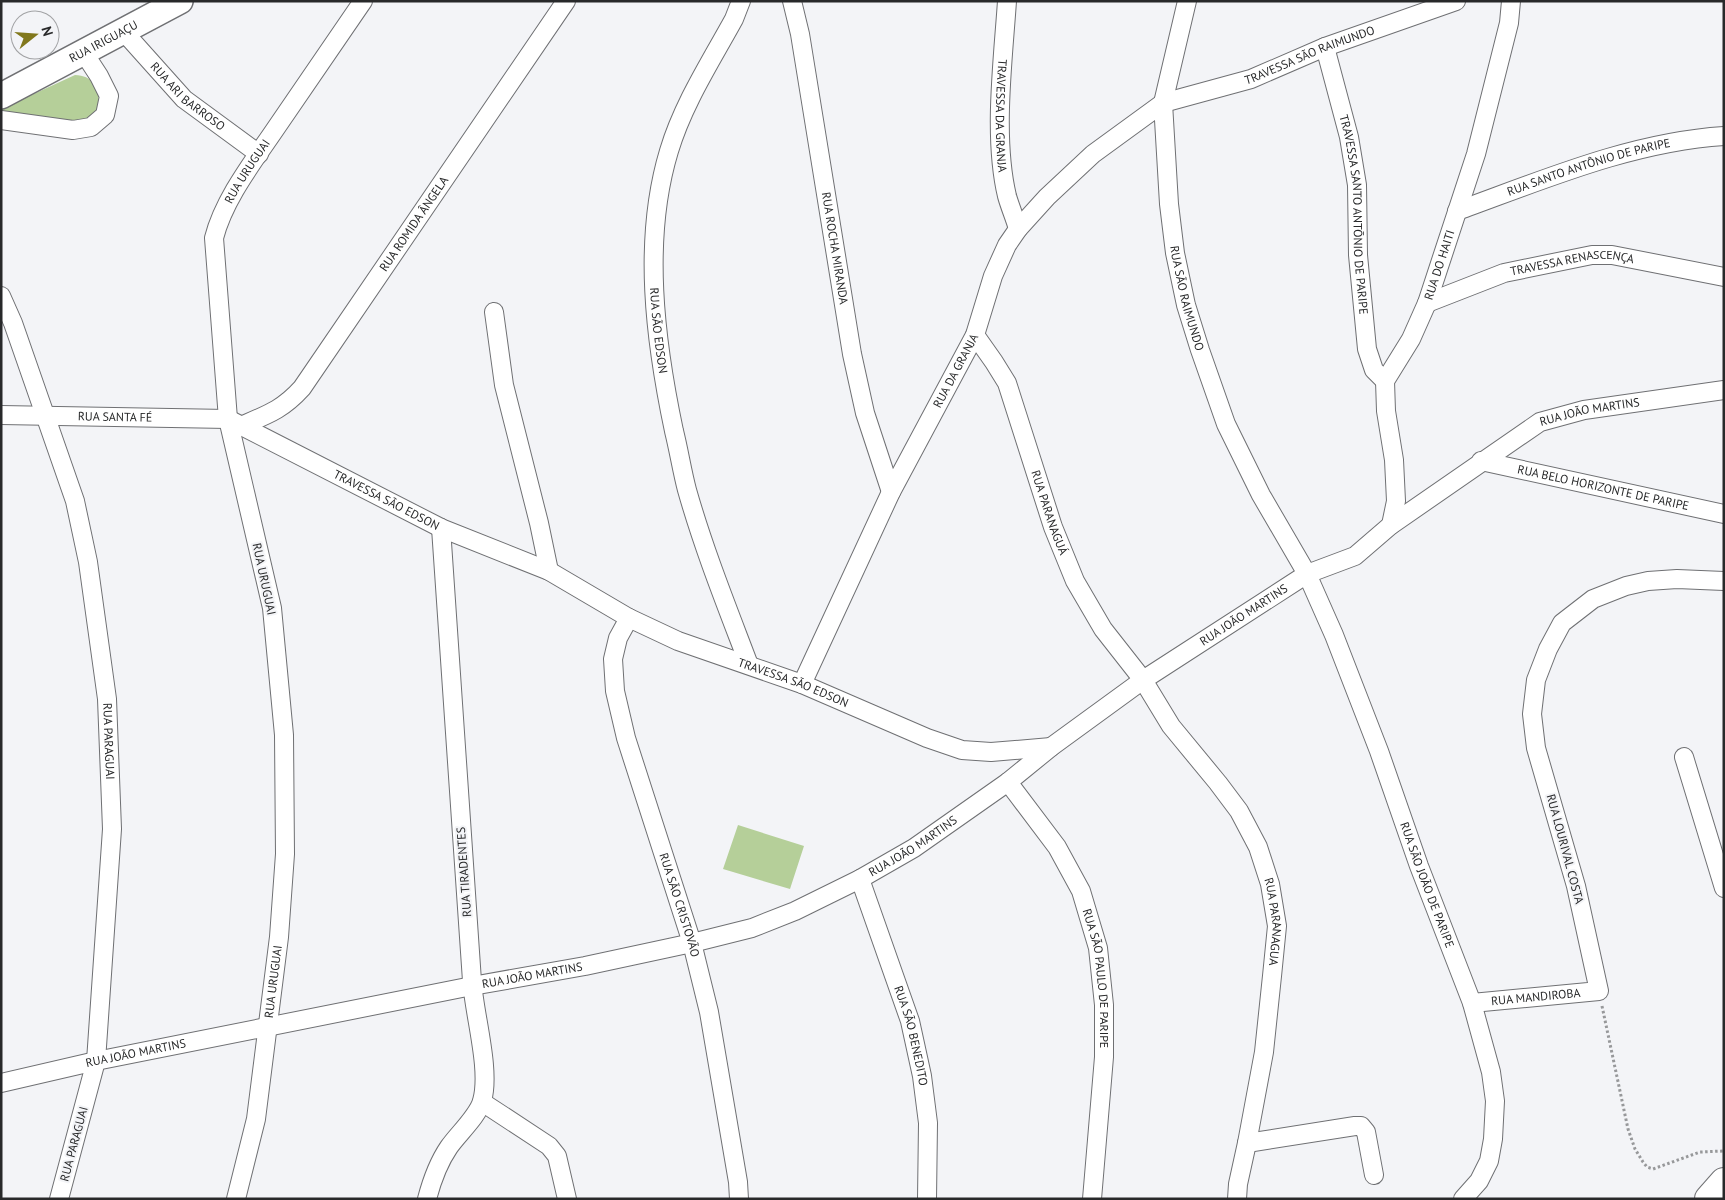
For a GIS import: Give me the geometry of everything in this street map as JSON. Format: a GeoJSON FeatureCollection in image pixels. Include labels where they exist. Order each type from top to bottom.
{"type":"FeatureCollection","features":[{"type":"Feature","properties":{"kind":"main road","name":"RUA IRIGUAÇU"},"geometry":{"type":"LineString","coordinates":[[1,96],[180,1]]}},
{"type":"Feature","properties":{"kind":"main road"},"geometry":{"type":"LineString","coordinates":[[1709,1199],[1724,1182]]}},
{"type":"Feature","properties":{"kind":"street","name":"RUA URUGUAI"},"geometry":{"type":"LineString","coordinates":[[236,1199],[256,1119],[279,937],[285,854],[284,735],[272,608],[236,422],[214,238],[218,222],[225,207],[363,1]]}},
{"type":"Feature","properties":{"kind":"street","name":"RUA ROMIDA ÂNGELA"},"geometry":{"type":"LineString","coordinates":[[236,422],[274,412],[290,401],[302,388],[446,180],[566,1]]}},
{"type":"Feature","properties":{"kind":"street","name":"RUA SÃO EDSON"},"geometry":{"type":"LineString","coordinates":[[741,1],[734,19],[681,119],[669,151],[658,198],[654,262],[657,327],[669,404],[687,489],[715,574],[749,665]]}},
{"type":"Feature","properties":{"kind":"street","name":"RUA ROCHA MIRANDA"},"geometry":{"type":"LineString","coordinates":[[792,1],[800,34],[852,354],[865,413],[891,492]]}},
{"type":"Feature","properties":{"kind":"street","name":"TRAVESSA DA GRANJA"},"geometry":{"type":"LineString","coordinates":[[1008,1],[1001,82],[1001,150],[1007,196],[1018,229]]}},
{"type":"Feature","properties":{"kind":"street","name":"RUA SÃO RAIMUNDO"},"geometry":{"type":"LineString","coordinates":[[1187,1],[1163,102],[1169,204],[1175,253],[1186,305],[1226,424],[1261,495],[1307,574]]}},
{"type":"Feature","properties":{"kind":"street","name":"TRAVESSA SÃO RAIMUNDO"},"geometry":{"type":"LineString","coordinates":[[1163,102],[1251,78],[1325,46],[1456,1]]}},
{"type":"Feature","properties":{"kind":"street","name":"RUA DO HAITI"},"geometry":{"type":"LineString","coordinates":[[1384,381],[1411,339],[1426,303],[1457,211],[1476,154],[1509,23],[1511,1]]}},
{"type":"Feature","properties":{"kind":"street","name":"RUA ARI BARROSO"},"geometry":{"type":"LineString","coordinates":[[124,32],[184,100],[259,154]]}},
{"type":"Feature","properties":{"kind":"street","name":"TRAVESSA SANTO ANTŌNIO DE PARIPE"},"geometry":{"type":"LineString","coordinates":[[1325,46],[1349,137],[1357,184],[1358,256],[1367,350],[1374,370],[1384,381]]}},
{"type":"Feature","properties":{"kind":"street"},"geometry":{"type":"LineString","coordinates":[[1,120],[73,130],[91,127],[104,115],[108,96],[99,76],[84,53]]}},
{"type":"Feature","properties":{"kind":"street","name":"RUA DA GRANJA"},"geometry":{"type":"LineString","coordinates":[[802,684],[891,492],[975,335],[993,276],[1007,245],[1018,229],[1047,197],[1093,154],[1163,102]]}},
{"type":"Feature","properties":{"kind":"street","name":"RUA SANTO ANTÔNIO DE PARIPE"},"geometry":{"type":"LineString","coordinates":[[1457,211],[1618,156],[1683,141],[1724,136]]}},
{"type":"Feature","properties":{"kind":"street","name":"TRAVESSA RENASCENÇA"},"geometry":{"type":"LineString","coordinates":[[1426,303],[1504,273],[1592,255],[1612,255],[1724,277]]}},
{"type":"Feature","properties":{"kind":"street","name":"RUA PARAGUAI"},"geometry":{"type":"LineString","coordinates":[[1,296],[14,323],[74,501],[88,562],[107,699],[112,829],[96,1061],[59,1199]]}},
{"type":"Feature","properties":{"kind":"street"},"geometry":{"type":"LineString","coordinates":[[494,312],[504,385],[539,523],[549,571]]}},
{"type":"Feature","properties":{"kind":"street","name":"RUA PARANAGUÁ"},"geometry":{"type":"LineString","coordinates":[[975,335],[1007,383],[1053,527],[1075,581],[1103,629],[1143,680]]}},
{"type":"Feature","properties":{"kind":"street"},"geometry":{"type":"LineString","coordinates":[[1384,381],[1386,411],[1394,460],[1396,501],[1391,525]]}},
{"type":"Feature","properties":{"kind":"street","name":"RUA JOÃO MARTINS"},"geometry":{"type":"LineString","coordinates":[[1,1083],[96,1061],[472,986],[584,966],[692,943],[752,928],[795,911],[860,879],[914,848],[1008,782],[1051,747],[1143,680],[1307,574],[1355,556],[1391,525],[1540,422],[1565,414],[1724,390]]}},
{"type":"Feature","properties":{"kind":"street","name":"RUA SANTA FÉ"},"geometry":{"type":"LineString","coordinates":[[1,414],[236,422]]}},
{"type":"Feature","properties":{"kind":"street","name":"TRAVESSA SÃO EDSON"},"geometry":{"type":"LineString","coordinates":[[236,422],[441,528],[549,571],[629,618],[678,641],[802,684],[927,738],[962,750],[991,752],[1051,747]]}},
{"type":"Feature","properties":{"kind":"street","name":"RUA BELO HORIZONTE DE PARIPE"},"geometry":{"type":"LineString","coordinates":[[1481,461],[1724,514]]}},
{"type":"Feature","properties":{"kind":"street","name":"RUA TIRADENTES"},"geometry":{"type":"LineString","coordinates":[[427,1199],[434,1173],[442,1157],[468,1124],[482,1102],[484,1078],[472,986],[441,528]]}},
{"type":"Feature","properties":{"kind":"street","name":"RUA SÃO JOÃO DE PARIPE"},"geometry":{"type":"LineString","coordinates":[[1307,574],[1334,634],[1379,751],[1472,1003],[1491,1072],[1494,1101],[1493,1139],[1489,1161],[1479,1181],[1463,1199]]}},
{"type":"Feature","properties":{"kind":"street","name":"RUA LOURIVAL COSTA"},"geometry":{"type":"LineString","coordinates":[[1599,991],[1576,886],[1536,748],[1532,714],[1536,680],[1548,649],[1562,623],[1592,599],[1626,586],[1677,578],[1724,581]]}},
{"type":"Feature","properties":{"kind":"street","name":"RUA SÃO CRISTOVÃO"},"geometry":{"type":"LineString","coordinates":[[629,618],[618,638],[613,659],[615,691],[626,738],[692,943],[709,1012],[738,1182],[739,1199]]}},
{"type":"Feature","properties":{"kind":"street","name":"RUA PARANAGUA"},"geometry":{"type":"LineString","coordinates":[[1143,680],[1172,726],[1239,811],[1258,847],[1270,884],[1277,926],[1272,976],[1264,1052],[1248,1143],[1238,1184],[1237,1199]]}},
{"type":"Feature","properties":{"kind":"street"},"geometry":{"type":"LineString","coordinates":[[1684,757],[1724,888]]}},
{"type":"Feature","properties":{"kind":"street","name":"RUA SÃO PAULO DE PARIPE"},"geometry":{"type":"LineString","coordinates":[[1008,782],[1057,847],[1076,882],[1098,948],[1104,1005],[1104,1057],[1092,1199]]}},
{"type":"Feature","properties":{"kind":"street","name":"RUA SÃO BENEDITO"},"geometry":{"type":"LineString","coordinates":[[860,879],[910,1021],[922,1076],[928,1123],[927,1199]]}},
{"type":"Feature","properties":{"kind":"street","name":"RUA MANDIROBA"},"geometry":{"type":"LineString","coordinates":[[1472,1003],[1599,991]]}},
{"type":"Feature","properties":{"kind":"street"},"geometry":{"type":"LineString","coordinates":[[482,1102],[549,1146],[557,1156],[567,1199]]}},
{"type":"Feature","properties":{"kind":"street"},"geometry":{"type":"LineString","coordinates":[[1248,1143],[1361,1126],[1366,1132],[1374,1175]]}},
{"type":"Feature","properties":{"kind":"path"},"geometry":{"type":"LineString","coordinates":[[1599,991],[1628,1129],[1635,1149],[1643,1162],[1647,1167],[1654,1169],[1700,1152],[1724,1151]]}},
{"type":"Feature","properties":{"kind":"green space"},"geometry":{"type":"Polygon","coordinates":[[[75,75],[92,81],[99,96],[98,109],[84,121],[1,115],[1,109],[75,75]]]}},
{"type":"Feature","properties":{"kind":"green space"},"geometry":{"type":"Polygon","coordinates":[[[738,825],[804,846],[790,889],[723,869],[738,825]]]}}]}
